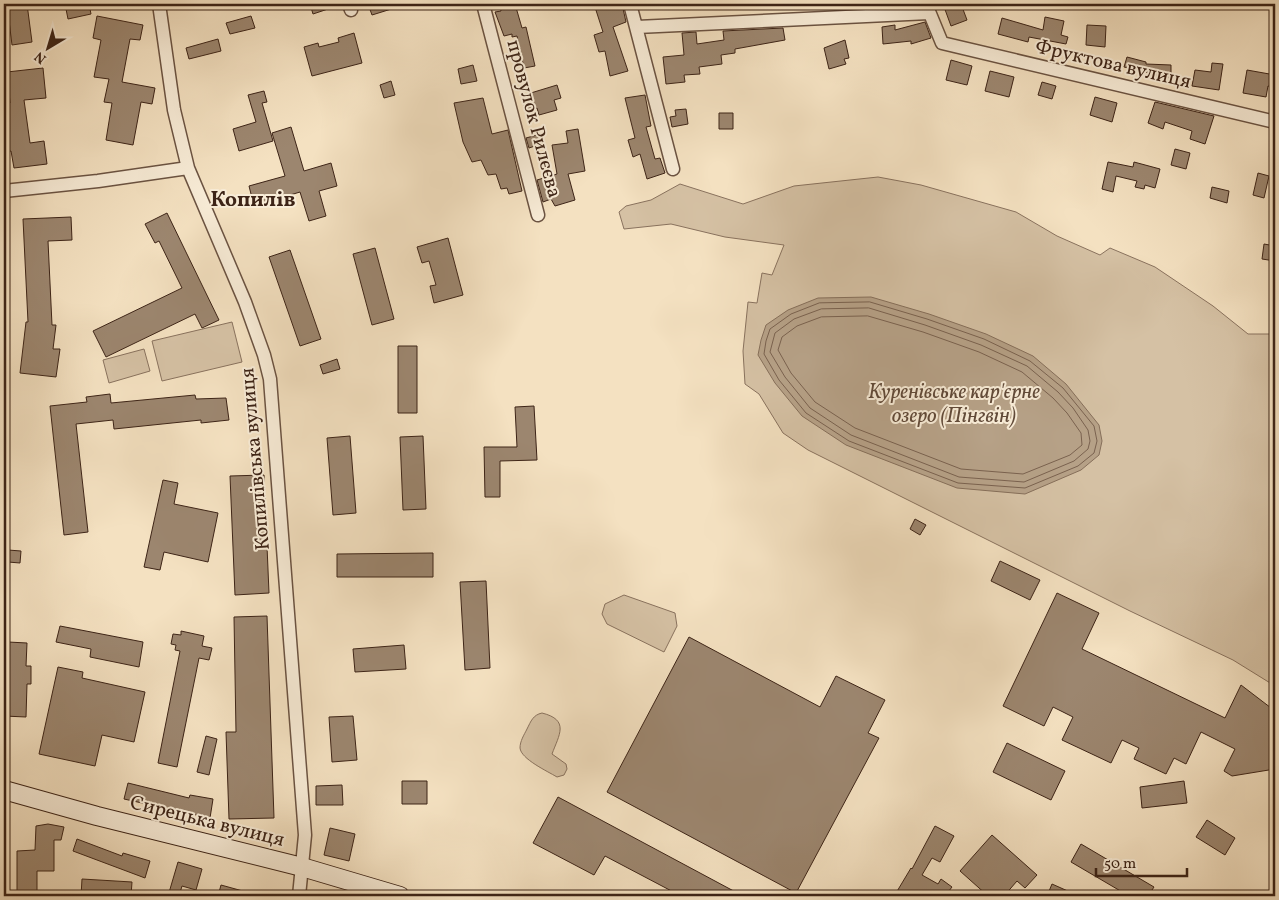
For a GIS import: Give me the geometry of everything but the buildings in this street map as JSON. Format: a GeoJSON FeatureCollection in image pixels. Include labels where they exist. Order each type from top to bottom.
{"type":"FeatureCollection","features":[{"type":"Feature","properties":{"kind":"main road","name":"Сирецька вулиця"},"geometry":{"type":"LineString","coordinates":[[4,790],[97,816],[302,867],[400,896]]}},
{"type":"Feature","properties":{"kind":"street","name":"Копилівська вулиця"},"geometry":{"type":"LineString","coordinates":[[159,4],[174,110],[188,168],[245,302],[264,355],[270,379],[305,835],[299,896]]}},
{"type":"Feature","properties":{"kind":"street","name":"провулок Рилєєва"},"geometry":{"type":"LineString","coordinates":[[483,4],[538,215]]}},
{"type":"Feature","properties":{"kind":"street"},"geometry":{"type":"LineString","coordinates":[[630,4],[673,169]]}},
{"type":"Feature","properties":{"kind":"street"},"geometry":{"type":"LineString","coordinates":[[637,27],[928,8]]}},
{"type":"Feature","properties":{"kind":"street","name":"Фруктова вулиця"},"geometry":{"type":"LineString","coordinates":[[928,8],[942,43],[1275,122]]}},
{"type":"Feature","properties":{"kind":"street"},"geometry":{"type":"LineString","coordinates":[[4,191],[98,181],[188,168]]}},
{"type":"Feature","properties":{"kind":"shaded area"},"geometry":{"type":"Polygon","coordinates":[[[878,177],[921,185],[1016,212],[1057,236],[1100,255],[1110,248],[1155,267],[1213,306],[1248,334],[1275,334],[1275,686],[1233,660],[1130,611],[808,450],[783,433],[759,394],[745,384],[743,351],[748,302],[757,303],[762,273],[772,275],[784,245],[725,237],[671,224],[624,229],[619,212],[626,206],[651,200],[680,184],[743,204],[794,186],[878,177]]]}},
{"type":"Feature","properties":{"kind":"shaded area"},"geometry":{"type":"Polygon","coordinates":[[[232,322],[242,362],[162,381],[152,341],[232,322]]]}},
{"type":"Feature","properties":{"kind":"shaded area"},"geometry":{"type":"Polygon","coordinates":[[[144,349],[150,371],[109,383],[103,360],[144,349]]]}},
{"type":"Feature","properties":{"kind":"shaded area"},"geometry":{"type":"Polygon","coordinates":[[[624,595],[675,613],[677,626],[664,652],[607,624],[602,614],[605,604],[624,595]]]}},
{"type":"Feature","properties":{"kind":"shaded area"},"geometry":{"type":"Polygon","coordinates":[[[542,713],[551,716],[559,724],[559,735],[552,754],[566,764],[567,769],[564,775],[557,777],[535,764],[521,752],[522,738],[530,723],[534,717],[542,713]]]}},
{"type":"Feature","properties":{"kind":"water","name":"Куренівське кар'єрне озеро (Пінгвін)"},"geometry":{"type":"Polygon","coordinates":[[[871,297],[929,314],[986,334],[1033,356],[1066,384],[1099,425],[1102,441],[1099,455],[1081,470],[1025,494],[957,488],[846,445],[802,416],[775,383],[758,355],[766,325],[788,310],[818,298],[871,297]]]}},
{"type":"Feature","properties":{"kind":"district","name":"Копилів"},"geometry":{"type":"Point","coordinates":[253,200]}}]}
